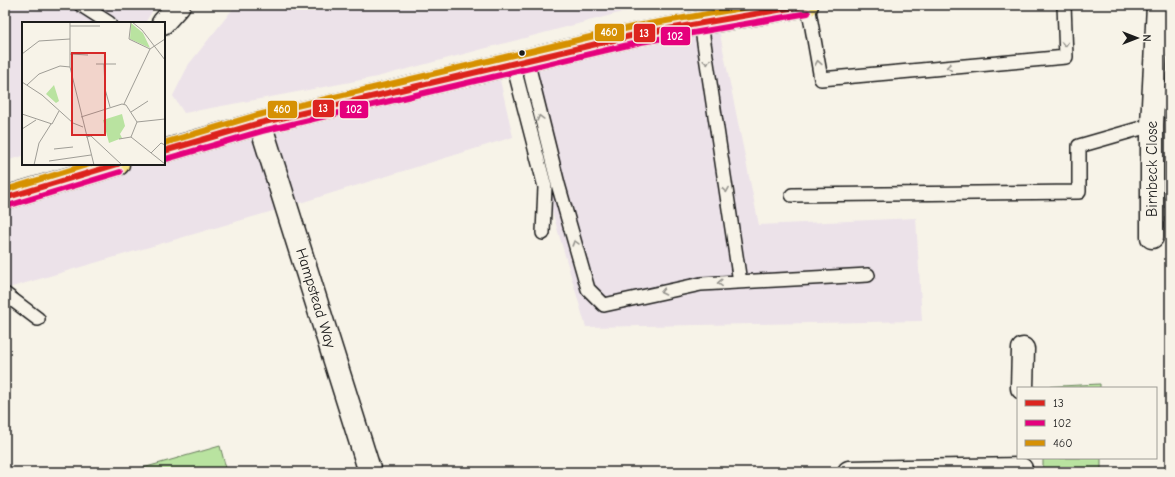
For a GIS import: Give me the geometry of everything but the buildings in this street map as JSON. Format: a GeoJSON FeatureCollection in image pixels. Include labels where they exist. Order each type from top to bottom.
{"type":"FeatureCollection","features":[{"type":"Feature","properties":{"kind":"main road"},"geometry":{"type":"LineString","coordinates":[[165,151],[260,123],[639,34],[807,5]]}},
{"type":"Feature","properties":{"kind":"main road"},"geometry":{"type":"LineString","coordinates":[[5,198],[110,165]]}},
{"type":"Feature","properties":{"kind":"street"},"geometry":{"type":"LineString","coordinates":[[164,22],[179,5]]}},
{"type":"Feature","properties":{"kind":"street","name":"Birnbeck Close"},"geometry":{"type":"LineString","coordinates":[[1152,236],[1152,125],[1158,5]]}},
{"type":"Feature","properties":{"kind":"street","name":"Hampstead Way"},"geometry":{"type":"LineString","coordinates":[[260,123],[370,472]]}},
{"type":"Feature","properties":{"kind":"street"},"geometry":{"type":"LineString","coordinates":[[1022,387],[1023,349]]}},
{"type":"Feature","properties":{"kind":"street"},"geometry":{"type":"LineString","coordinates":[[850,472],[1021,466]]}},
{"type":"Feature","properties":{"kind":"lane"},"geometry":{"type":"LineString","coordinates":[[81,5],[107,22]]}},
{"type":"Feature","properties":{"kind":"lane"},"geometry":{"type":"LineString","coordinates":[[807,5],[821,79],[1066,57],[1064,5]]}},
{"type":"Feature","properties":{"kind":"lane"},"geometry":{"type":"LineString","coordinates":[[701,23],[740,282]]}},
{"type":"Feature","properties":{"kind":"lane"},"geometry":{"type":"LineString","coordinates":[[520,62],[545,187],[543,233]]}},
{"type":"Feature","properties":{"kind":"lane"},"geometry":{"type":"LineString","coordinates":[[520,62],[558,184],[588,289],[604,305],[701,284],[868,275]]}},
{"type":"Feature","properties":{"kind":"lane"},"geometry":{"type":"LineString","coordinates":[[792,195],[1079,192],[1079,146],[1152,125]]}},
{"type":"Feature","properties":{"kind":"lane"},"geometry":{"type":"LineString","coordinates":[[5,294],[38,319]]}},
{"type":"Feature","properties":{"kind":"shaded area"},"geometry":{"type":"Polygon","coordinates":[[[5,5],[156,5],[146,22],[22,22],[22,156],[5,161],[5,5]]]}},
{"type":"Feature","properties":{"kind":"shaded area"},"geometry":{"type":"Polygon","coordinates":[[[236,5],[649,5],[377,77],[184,113],[173,96],[189,64],[236,5]]]}},
{"type":"Feature","properties":{"kind":"shaded area"},"geometry":{"type":"Polygon","coordinates":[[[717,20],[759,225],[916,218],[922,321],[586,327],[509,64],[717,20]]]}},
{"type":"Feature","properties":{"kind":"shaded area"},"geometry":{"type":"Polygon","coordinates":[[[497,67],[513,137],[287,207],[5,289],[5,198],[115,165],[165,165],[165,151],[497,67]]]}},
{"type":"Feature","properties":{"kind":"green space"},"geometry":{"type":"Polygon","coordinates":[[[1100,384],[1100,387],[1041,387],[1100,384]]]}},
{"type":"Feature","properties":{"kind":"green space"},"geometry":{"type":"Polygon","coordinates":[[[220,446],[227,472],[129,472],[220,446]]]}},
{"type":"Feature","properties":{"kind":"green space"},"geometry":{"type":"Polygon","coordinates":[[[1043,459],[1101,459],[1101,472],[1043,472],[1043,459]]]}},
{"type":"Feature","properties":{"kind":"transit line","name":"460"},"geometry":{"type":"LineString","coordinates":[[165,143],[258,115],[637,26],[760,5]]}},
{"type":"Feature","properties":{"kind":"transit line","name":"13"},"geometry":{"type":"LineString","coordinates":[[165,151],[260,123],[639,34],[807,5]]}},
{"type":"Feature","properties":{"kind":"transit line","name":"102"},"geometry":{"type":"LineString","coordinates":[[166,159],[262,131],[641,42],[808,13]]}},
{"type":"Feature","properties":{"kind":"transit line","name":"460"},"geometry":{"type":"LineString","coordinates":[[5,190],[87,165]]}},
{"type":"Feature","properties":{"kind":"transit line","name":"13"},"geometry":{"type":"LineString","coordinates":[[5,198],[115,165]]}},
{"type":"Feature","properties":{"kind":"transit line","name":"102"},"geometry":{"type":"LineString","coordinates":[[7,206],[120,172]]}}]}
